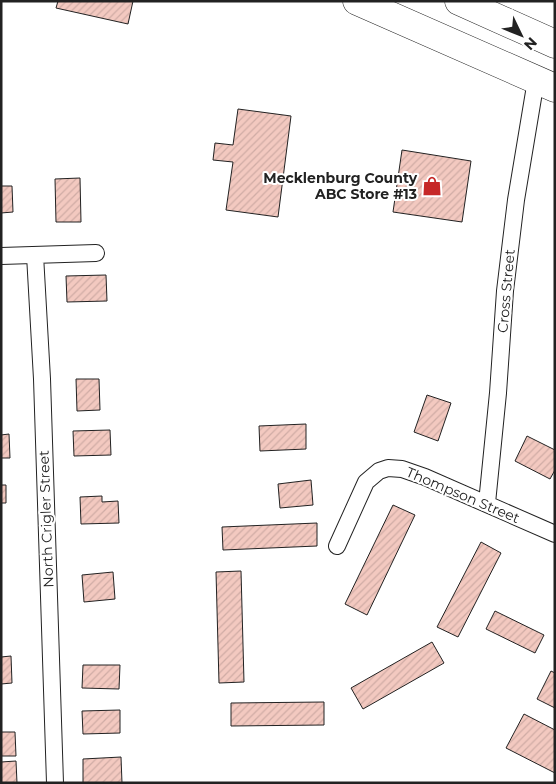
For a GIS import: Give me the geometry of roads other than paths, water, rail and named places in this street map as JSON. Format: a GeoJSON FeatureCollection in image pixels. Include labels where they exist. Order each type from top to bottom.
{"type":"FeatureCollection","features":[{"type":"Feature","properties":{"kind":"highway"},"geometry":{"type":"LineString","coordinates":[[357,1],[546,84]]}},
{"type":"Feature","properties":{"kind":"highway"},"geometry":{"type":"LineString","coordinates":[[459,1],[555,44]]}},
{"type":"Feature","properties":{"kind":"street","name":"Cross Street"},"geometry":{"type":"LineString","coordinates":[[487,503],[508,262],[516,200],[546,84]]}},
{"type":"Feature","properties":{"kind":"street"},"geometry":{"type":"LineString","coordinates":[[1,256],[96,253]]}},
{"type":"Feature","properties":{"kind":"street","name":"North Crigler Street"},"geometry":{"type":"LineString","coordinates":[[35,255],[42,379],[55,783]]}},
{"type":"Feature","properties":{"kind":"street","name":"Thompson Street"},"geometry":{"type":"LineString","coordinates":[[337,546],[366,482],[370,477],[388,468],[402,468],[487,503],[555,534]]}},
{"type":"Feature","properties":{"kind":"place","name":"Mecklenburg County ABC Store #13"},"geometry":{"type":"Point","coordinates":[432,186]}}]}
